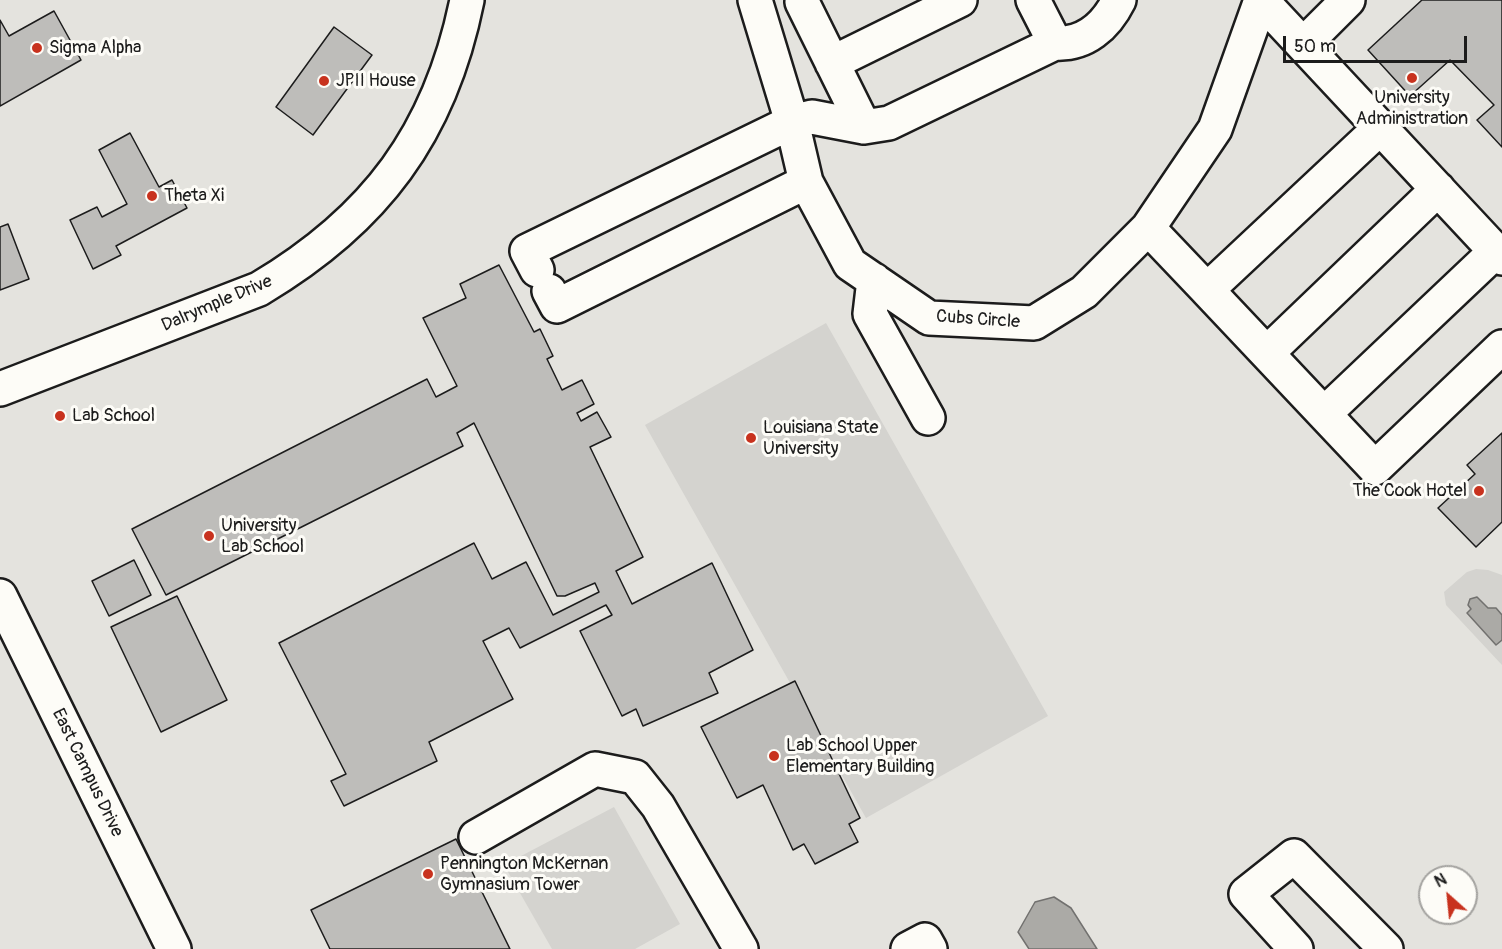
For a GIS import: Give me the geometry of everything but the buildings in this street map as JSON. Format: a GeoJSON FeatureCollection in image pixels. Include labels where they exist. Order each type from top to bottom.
{"type":"FeatureCollection","features":[{"type":"Feature","properties":{"kind":"street","name":"Dalrymple Drive"},"geometry":{"type":"LineString","coordinates":[[0,389],[259,289],[295,268],[340,232],[393,177],[435,104],[456,47],[467,0]]}},
{"type":"Feature","properties":{"kind":"street","name":"Cubs Circle"},"geometry":{"type":"LineString","coordinates":[[755,0],[792,122],[806,182],[850,264],[929,318],[1034,323],[1084,292],[1148,228],[1215,129],[1261,0]]}},
{"type":"Feature","properties":{"kind":"street"},"geometry":{"type":"LineString","coordinates":[[832,63],[960,0]]}},
{"type":"Feature","properties":{"kind":"street"},"geometry":{"type":"LineString","coordinates":[[1033,0],[1054,43]]}},
{"type":"Feature","properties":{"kind":"street"},"geometry":{"type":"LineString","coordinates":[[806,182],[557,306],[527,251],[792,122],[812,117],[864,127],[889,123],[1054,43],[1070,44],[1090,36],[1111,16],[1119,0]]}},
{"type":"Feature","properties":{"kind":"street"},"geometry":{"type":"LineString","coordinates":[[1261,0],[1499,255],[1324,414]]}},
{"type":"Feature","properties":{"kind":"street"},"geometry":{"type":"LineString","coordinates":[[1304,44],[1348,0]]}},
{"type":"Feature","properties":{"kind":"street"},"geometry":{"type":"LineString","coordinates":[[798,1],[864,127]]}},
{"type":"Feature","properties":{"kind":"street"},"geometry":{"type":"LineString","coordinates":[[1207,290],[1381,127]]}},
{"type":"Feature","properties":{"kind":"street"},"geometry":{"type":"LineString","coordinates":[[1267,354],[1438,189]]}},
{"type":"Feature","properties":{"kind":"street"},"geometry":{"type":"LineString","coordinates":[[1148,228],[1376,468],[1502,347]]}},
{"type":"Feature","properties":{"kind":"street"},"geometry":{"type":"LineString","coordinates":[[874,280],[870,314],[928,418]]}},
{"type":"Feature","properties":{"kind":"street","name":"East Campus Drive"},"geometry":{"type":"LineString","coordinates":[[0,597],[174,949]]}},
{"type":"Feature","properties":{"kind":"street"},"geometry":{"type":"LineString","coordinates":[[476,837],[595,769],[635,777],[658,806],[741,949]]}},
{"type":"Feature","properties":{"kind":"street"},"geometry":{"type":"LineString","coordinates":[[1296,949],[1246,894],[1294,855],[1386,949]]}},
{"type":"Feature","properties":{"kind":"street"},"geometry":{"type":"LineString","coordinates":[[908,949],[925,940],[930,949]]}},
{"type":"Feature","properties":{"kind":"shaded area","name":"Louisiana State University"},"geometry":{"type":"Polygon","coordinates":[[[0,0],[1502,0],[1502,949],[0,949],[0,0]]]}},
{"type":"Feature","properties":{"kind":"shaded area"},"geometry":{"type":"Polygon","coordinates":[[[826,323],[1048,716],[866,818],[645,425],[826,323]]]}},
{"type":"Feature","properties":{"kind":"shaded area"},"geometry":{"type":"Polygon","coordinates":[[[1476,569],[1502,575],[1502,665],[1446,605],[1444,592],[1467,572],[1476,569]]]}},
{"type":"Feature","properties":{"kind":"shaded area"},"geometry":{"type":"Polygon","coordinates":[[[1477,597],[1488,608],[1496,608],[1502,615],[1502,640],[1496,645],[1467,613],[1471,609],[1468,605],[1470,599],[1477,597]]]}},
{"type":"Feature","properties":{"kind":"shaded area"},"geometry":{"type":"Polygon","coordinates":[[[614,807],[680,924],[635,949],[552,949],[504,865],[614,807]]]}},
{"type":"Feature","properties":{"kind":"shaded area"},"geometry":{"type":"Polygon","coordinates":[[[1054,897],[1071,908],[1097,949],[1029,949],[1018,932],[1035,902],[1054,897]]]}},
{"type":"Feature","properties":{"kind":"place","name":"Sigma Alpha"},"geometry":{"type":"Point","coordinates":[37,48]}},
{"type":"Feature","properties":{"kind":"place","name":"University Administration"},"geometry":{"type":"Point","coordinates":[1412,78]}},
{"type":"Feature","properties":{"kind":"place","name":"JPII House"},"geometry":{"type":"Point","coordinates":[324,81]}},
{"type":"Feature","properties":{"kind":"place","name":"Theta Xi"},"geometry":{"type":"Point","coordinates":[152,196]}},
{"type":"Feature","properties":{"kind":"place","name":"Lab School"},"geometry":{"type":"Point","coordinates":[60,416]}},
{"type":"Feature","properties":{"kind":"place","name":"Louisiana State University"},"geometry":{"type":"Point","coordinates":[751,438]}},
{"type":"Feature","properties":{"kind":"place","name":"The Cook Hotel"},"geometry":{"type":"Point","coordinates":[1479,491]}},
{"type":"Feature","properties":{"kind":"place","name":"University Lab School"},"geometry":{"type":"Point","coordinates":[209,536]}},
{"type":"Feature","properties":{"kind":"place","name":"Lab School Upper Elementary Building"},"geometry":{"type":"Point","coordinates":[774,756]}},
{"type":"Feature","properties":{"kind":"place","name":"Pennington McKernan Gymnasium Tower"},"geometry":{"type":"Point","coordinates":[428,874]}}]}
